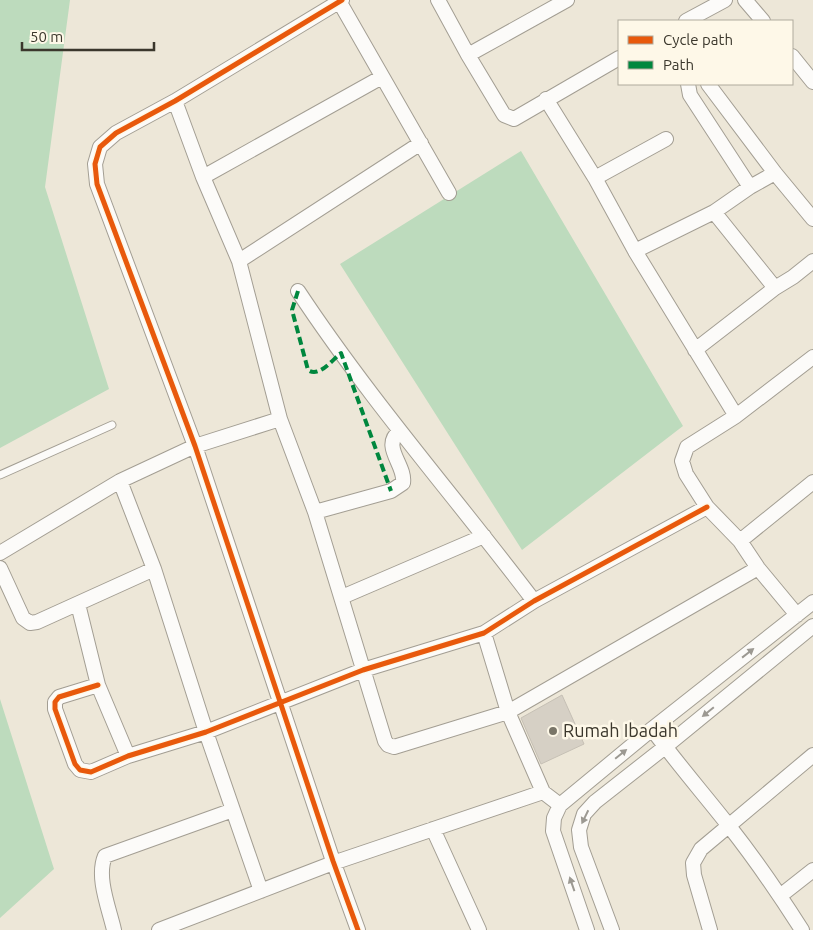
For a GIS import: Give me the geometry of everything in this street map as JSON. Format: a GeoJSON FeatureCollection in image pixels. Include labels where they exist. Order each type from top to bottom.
{"type":"FeatureCollection","features":[{"type":"Feature","properties":{"kind":"street"},"geometry":{"type":"LineString","coordinates":[[438,0],[504,115],[514,119],[618,59]]}},
{"type":"Feature","properties":{"kind":"street"},"geometry":{"type":"LineString","coordinates":[[468,55],[567,0]]}},
{"type":"Feature","properties":{"kind":"street"},"geometry":{"type":"LineString","coordinates":[[688,20],[725,0]]}},
{"type":"Feature","properties":{"kind":"street"},"geometry":{"type":"LineString","coordinates":[[745,0],[762,20]]}},
{"type":"Feature","properties":{"kind":"street"},"geometry":{"type":"LineString","coordinates":[[358,930],[280,704],[195,446],[97,184],[95,164],[100,147],[116,133],[175,101],[340,1],[449,193]]}},
{"type":"Feature","properties":{"kind":"street"},"geometry":{"type":"LineString","coordinates":[[793,57],[813,82]]}},
{"type":"Feature","properties":{"kind":"street"},"geometry":{"type":"LineString","coordinates":[[202,177],[382,77]]}},
{"type":"Feature","properties":{"kind":"street"},"geometry":{"type":"LineString","coordinates":[[688,85],[690,95],[750,187]]}},
{"type":"Feature","properties":{"kind":"street"},"geometry":{"type":"LineString","coordinates":[[709,85],[775,173],[813,219]]}},
{"type":"Feature","properties":{"kind":"street"},"geometry":{"type":"LineString","coordinates":[[546,99],[595,178],[635,251],[736,416]]}},
{"type":"Feature","properties":{"kind":"street"},"geometry":{"type":"LineString","coordinates":[[175,101],[202,177],[239,262],[280,419],[315,512],[385,741],[392,747],[508,712],[758,568]]}},
{"type":"Feature","properties":{"kind":"street"},"geometry":{"type":"LineString","coordinates":[[595,178],[666,139]]}},
{"type":"Feature","properties":{"kind":"street"},"geometry":{"type":"LineString","coordinates":[[239,262],[420,144]]}},
{"type":"Feature","properties":{"kind":"street"},"geometry":{"type":"LineString","coordinates":[[635,251],[714,212],[750,187],[775,173]]}},
{"type":"Feature","properties":{"kind":"street"},"geometry":{"type":"LineString","coordinates":[[714,212],[776,288]]}},
{"type":"Feature","properties":{"kind":"street"},"geometry":{"type":"LineString","coordinates":[[695,350],[813,261]]}},
{"type":"Feature","properties":{"kind":"street"},"geometry":{"type":"LineString","coordinates":[[298,291],[341,353],[400,431],[534,601]]}},
{"type":"Feature","properties":{"kind":"street"},"geometry":{"type":"LineString","coordinates":[[797,615],[758,568],[740,541],[707,507],[686,474],[682,461],[687,447],[736,416],[813,357]]}},
{"type":"Feature","properties":{"kind":"street"},"geometry":{"type":"LineString","coordinates":[[0,553],[120,481],[195,446],[280,419]]}},
{"type":"Feature","properties":{"kind":"street"},"geometry":{"type":"LineString","coordinates":[[315,512],[391,491],[403,483],[403,475],[392,448],[394,438],[400,431]]}},
{"type":"Feature","properties":{"kind":"street"},"geometry":{"type":"LineString","coordinates":[[120,481],[154,569],[206,732],[262,890]]}},
{"type":"Feature","properties":{"kind":"street"},"geometry":{"type":"LineString","coordinates":[[740,541],[813,482]]}},
{"type":"Feature","properties":{"kind":"street"},"geometry":{"type":"LineString","coordinates":[[98,685],[59,697],[54,702],[76,764],[80,770],[91,772],[128,756],[206,732],[363,670],[484,633],[534,601],[707,507]]}},
{"type":"Feature","properties":{"kind":"street"},"geometry":{"type":"LineString","coordinates":[[342,597],[484,536]]}},
{"type":"Feature","properties":{"kind":"street"},"geometry":{"type":"LineString","coordinates":[[0,568],[23,618],[30,623],[37,622],[154,569]]}},
{"type":"Feature","properties":{"kind":"street"},"geometry":{"type":"LineString","coordinates":[[587,930],[553,830],[554,818],[560,805],[652,728],[813,602]]}},
{"type":"Feature","properties":{"kind":"street"},"geometry":{"type":"LineString","coordinates":[[78,604],[98,685],[128,756]]}},
{"type":"Feature","properties":{"kind":"street"},"geometry":{"type":"LineString","coordinates":[[612,930],[581,847],[579,830],[584,814],[595,802],[813,626]]}},
{"type":"Feature","properties":{"kind":"street"},"geometry":{"type":"LineString","coordinates":[[484,633],[508,712],[543,792],[560,805]]}},
{"type":"Feature","properties":{"kind":"street"},"geometry":{"type":"LineString","coordinates":[[652,728],[665,747],[729,826],[780,896],[802,930]]}},
{"type":"Feature","properties":{"kind":"street"},"geometry":{"type":"LineString","coordinates":[[710,930],[694,875],[693,863],[701,849],[813,756]]}},
{"type":"Feature","properties":{"kind":"street"},"geometry":{"type":"LineString","coordinates":[[158,930],[334,863],[543,792]]}},
{"type":"Feature","properties":{"kind":"street"},"geometry":{"type":"LineString","coordinates":[[114,930],[100,865],[105,856],[233,810]]}},
{"type":"Feature","properties":{"kind":"street"},"geometry":{"type":"LineString","coordinates":[[433,829],[479,930]]}},
{"type":"Feature","properties":{"kind":"street"},"geometry":{"type":"LineString","coordinates":[[780,896],[813,870]]}},
{"type":"Feature","properties":{"kind":"lane"},"geometry":{"type":"LineString","coordinates":[[0,475],[112,425]]}},
{"type":"Feature","properties":{"kind":"green space"},"geometry":{"type":"Polygon","coordinates":[[[0,0],[70,0],[45,187],[109,389],[0,448],[0,0]]]}},
{"type":"Feature","properties":{"kind":"green space"},"geometry":{"type":"Polygon","coordinates":[[[521,151],[683,426],[522,550],[340,264],[521,151]]]}},
{"type":"Feature","properties":{"kind":"green space"},"geometry":{"type":"Polygon","coordinates":[[[0,699],[54,869],[0,918],[0,699]]]}},
{"type":"Feature","properties":{"kind":"building","name":"Rumah Ibadah"},"geometry":{"type":"Polygon","coordinates":[[[562,695],[584,744],[541,764],[521,718],[562,695]]]}},
{"type":"Feature","properties":{"kind":"marked path"},"geometry":{"type":"LineString","coordinates":[[298,291],[292,310],[308,370],[312,372],[321,370],[341,353],[391,491]]}},
{"type":"Feature","properties":{"kind":"cycle path"},"geometry":{"type":"LineString","coordinates":[[342,0],[175,101],[116,133],[100,147],[95,164],[97,184],[195,446],[333,861],[358,930]]}},
{"type":"Feature","properties":{"kind":"cycle path"},"geometry":{"type":"LineString","coordinates":[[98,685],[59,697],[55,702],[55,709],[75,764],[80,770],[91,772],[128,756],[206,732],[363,670],[484,633],[534,601],[707,507]]}},
{"type":"Feature","properties":{"kind":"place","name":"Rumah Ibadah"},"geometry":{"type":"Point","coordinates":[553,731]}}]}
